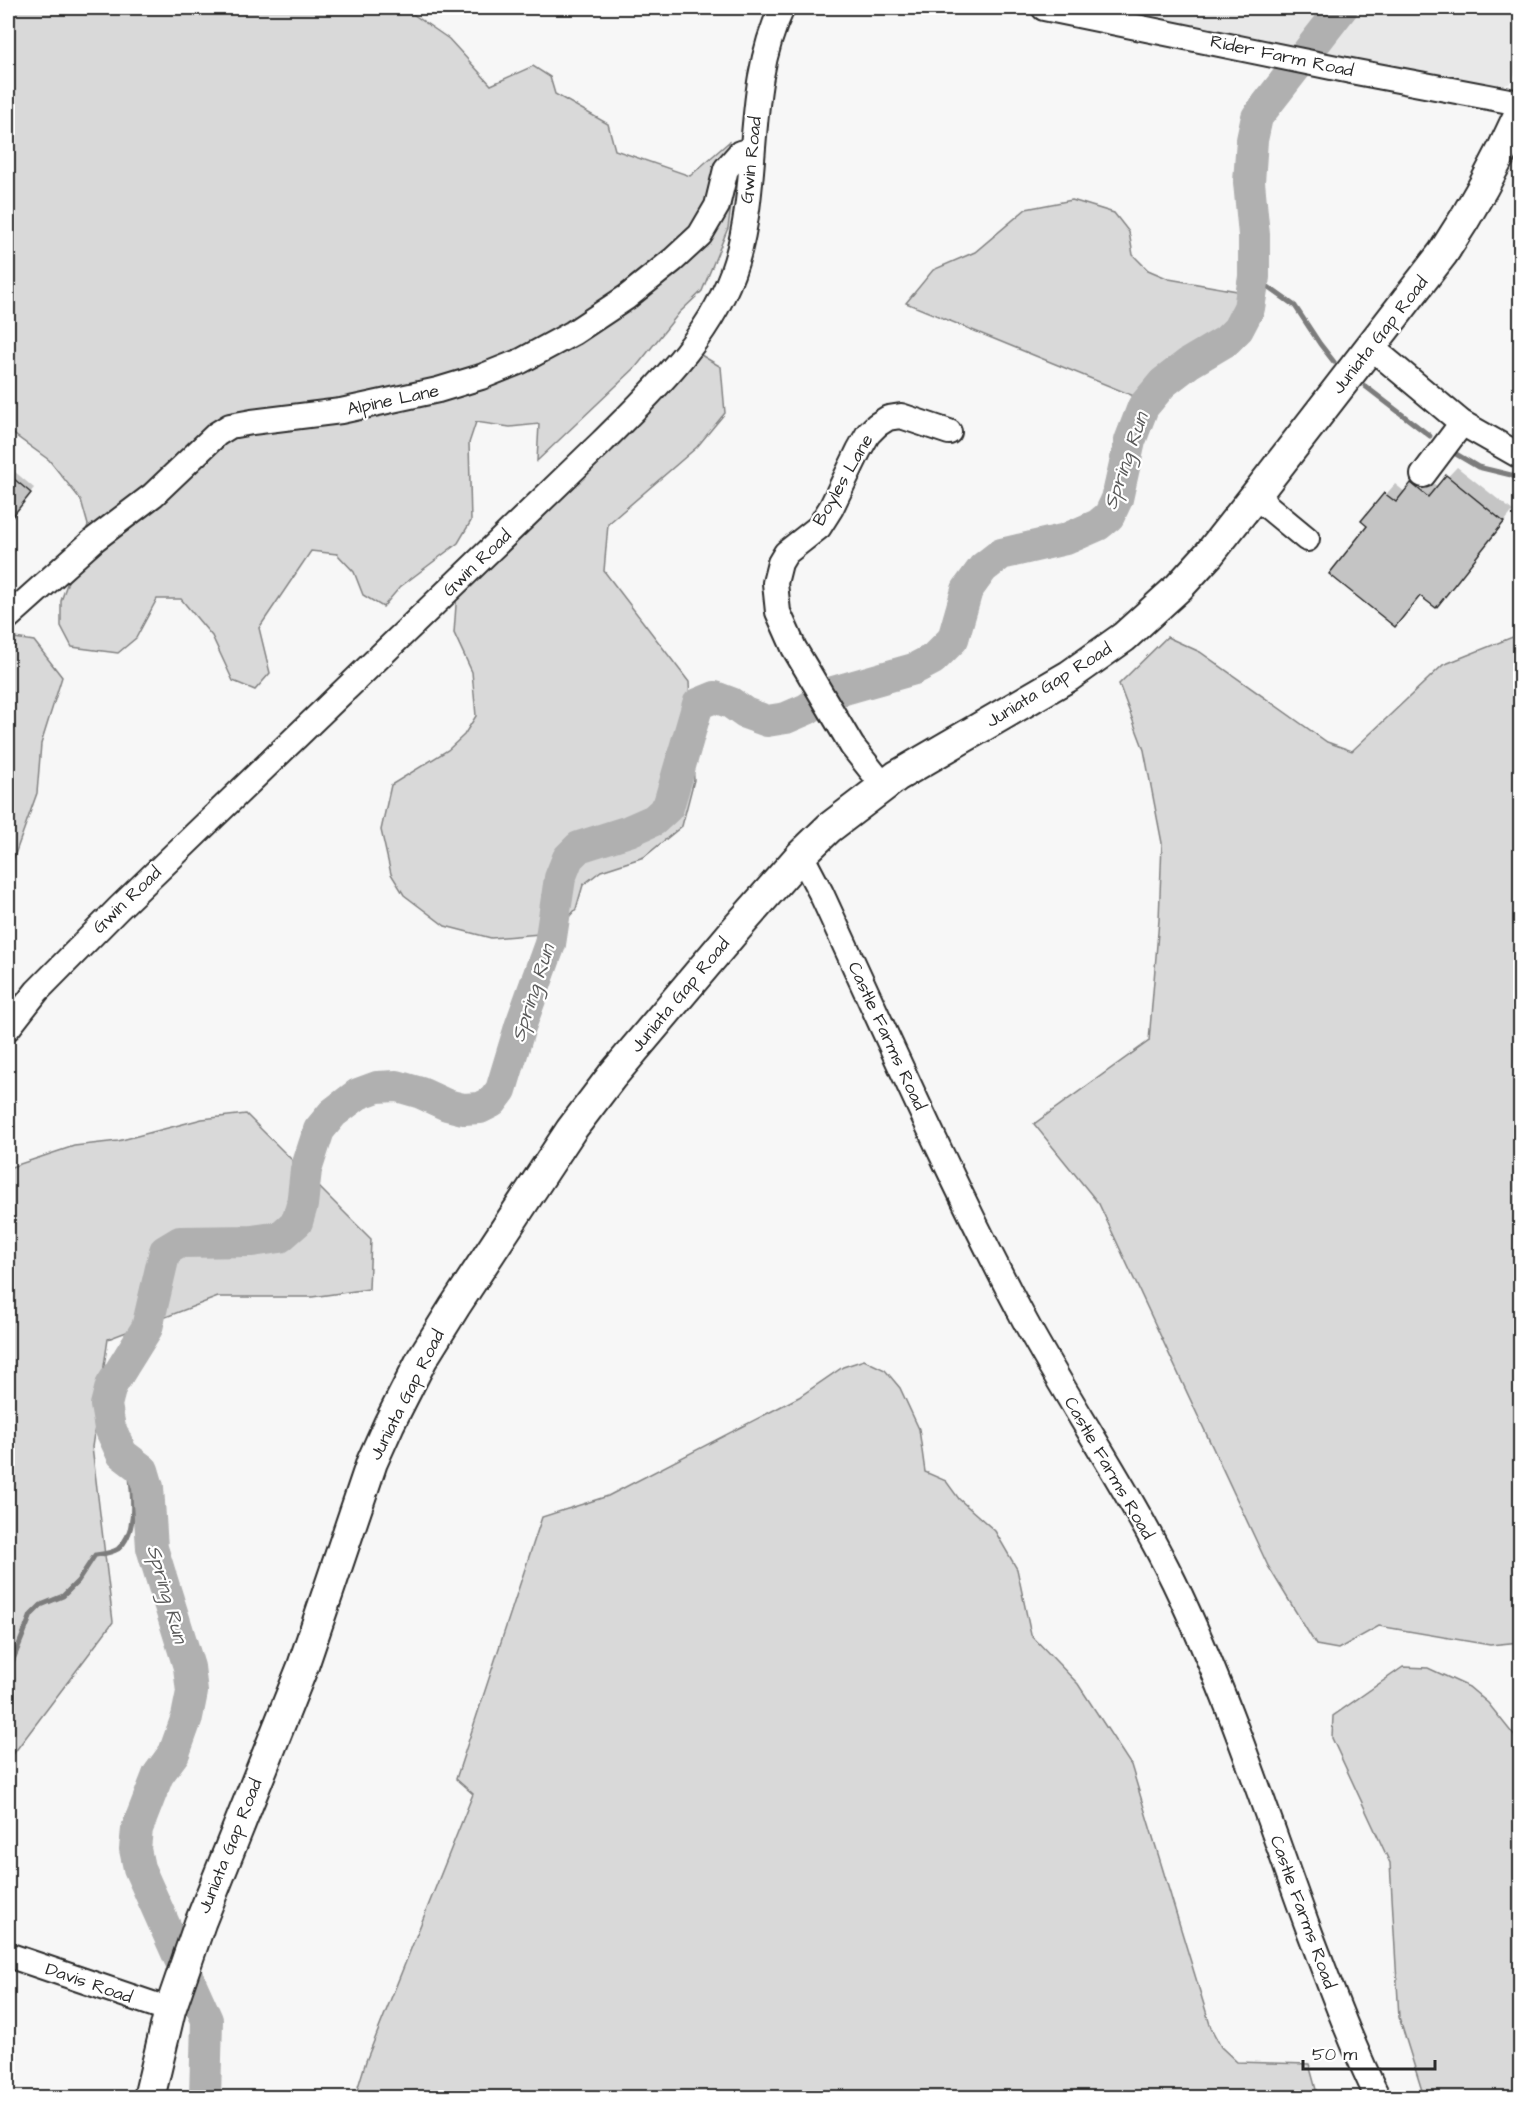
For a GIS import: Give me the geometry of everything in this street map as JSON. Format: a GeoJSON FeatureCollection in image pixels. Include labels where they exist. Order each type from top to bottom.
{"type":"FeatureCollection","features":[{"type":"Feature","properties":{"kind":"main road","name":"Juniata Gap Road"},"geometry":{"type":"LineString","coordinates":[[149,2097],[170,2010],[185,1965],[225,1858],[303,1666],[372,1462],[422,1359],[565,1139],[612,1076],[801,855],[829,828],[883,785],[1069,676],[1124,637],[1179,587],[1210,553],[1443,253],[1494,170],[1521,113]]}},
{"type":"Feature","properties":{"kind":"street","name":"Gwin Road"},"geometry":{"type":"LineString","coordinates":[[8,1028],[37,991],[104,922],[602,442],[671,370],[706,325],[724,294],[736,262],[744,225],[762,72],[768,42],[782,8]]}},
{"type":"Feature","properties":{"kind":"street","name":"Rider Farm Road"},"geometry":{"type":"LineString","coordinates":[[1044,8],[1521,103]]}},
{"type":"Feature","properties":{"kind":"street","name":"Alpine Lane"},"geometry":{"type":"LineString","coordinates":[[8,617],[95,539],[153,495],[217,434],[230,426],[341,411],[438,390],[521,361],[573,333],[627,297],[700,235],[717,206],[726,170],[740,153],[752,150]]}},
{"type":"Feature","properties":{"kind":"street"},"geometry":{"type":"LineString","coordinates":[[1371,347],[1462,423],[1521,456]]}},
{"type":"Feature","properties":{"kind":"street","name":"Boyles Lane"},"geometry":{"type":"LineString","coordinates":[[883,785],[852,746],[794,648],[778,612],[775,583],[780,563],[786,553],[819,527],[868,434],[877,425],[888,418],[901,416],[949,432]]}},
{"type":"Feature","properties":{"kind":"street"},"geometry":{"type":"LineString","coordinates":[[1423,475],[1462,423]]}},
{"type":"Feature","properties":{"kind":"street"},"geometry":{"type":"LineString","coordinates":[[1255,496],[1307,539]]}},
{"type":"Feature","properties":{"kind":"street","name":"Castle Farms Road"},"geometry":{"type":"LineString","coordinates":[[801,855],[989,1251],[1059,1383],[1142,1522],[1173,1580],[1203,1647],[1340,2014],[1378,2097]]}},
{"type":"Feature","properties":{"kind":"street","name":"Davis Road"},"geometry":{"type":"LineString","coordinates":[[8,1955],[170,2010]]}},
{"type":"Feature","properties":{"kind":"shaded area"},"geometry":{"type":"Polygon","coordinates":[[[8,8],[404,8],[449,39],[491,85],[533,66],[550,77],[555,94],[608,124],[615,150],[690,176],[729,142],[733,191],[728,228],[702,291],[679,313],[636,367],[537,461],[539,424],[510,427],[476,422],[469,443],[471,521],[458,543],[400,587],[383,607],[363,595],[354,572],[337,554],[311,551],[259,628],[270,673],[255,690],[233,681],[212,636],[181,599],[157,599],[136,638],[118,653],[72,647],[61,626],[61,601],[88,525],[81,500],[49,460],[8,430],[8,8]]]}},
{"type":"Feature","properties":{"kind":"shaded area"},"geometry":{"type":"Polygon","coordinates":[[[1071,8],[1520,8],[1520,66],[1509,84],[1494,87],[1071,8]]]}},
{"type":"Feature","properties":{"kind":"shaded area"},"geometry":{"type":"Polygon","coordinates":[[[1072,200],[1114,213],[1129,232],[1133,255],[1148,270],[1169,279],[1237,291],[1241,315],[1201,364],[1164,391],[1141,399],[906,303],[933,270],[975,252],[1026,209],[1072,200]]]}},
{"type":"Feature","properties":{"kind":"shaded area"},"geometry":{"type":"Polygon","coordinates":[[[701,355],[721,367],[725,413],[697,447],[608,524],[604,571],[689,682],[694,780],[682,826],[644,857],[601,871],[583,885],[576,909],[561,926],[540,934],[491,938],[445,926],[404,895],[391,874],[381,830],[391,785],[448,750],[464,735],[476,716],[472,672],[454,633],[457,591],[701,355]]]}},
{"type":"Feature","properties":{"kind":"shaded area"},"geometry":{"type":"Polygon","coordinates":[[[1520,634],[1520,1642],[1490,1645],[1379,1626],[1338,1649],[1316,1645],[1268,1566],[1099,1204],[1034,1124],[1149,1041],[1159,920],[1162,843],[1144,750],[1119,684],[1167,637],[1200,652],[1327,742],[1352,751],[1443,665],[1520,634]]]}},
{"type":"Feature","properties":{"kind":"shaded area"},"geometry":{"type":"Polygon","coordinates":[[[8,637],[34,641],[62,677],[41,744],[37,793],[8,874],[8,637]]]}},
{"type":"Feature","properties":{"kind":"shaded area"},"geometry":{"type":"Polygon","coordinates":[[[246,1114],[371,1239],[369,1289],[312,1297],[218,1297],[108,1339],[92,1447],[113,1622],[8,1761],[8,1168],[74,1146],[118,1141],[202,1119],[246,1114]]]}},
{"type":"Feature","properties":{"kind":"shaded area"},"geometry":{"type":"Polygon","coordinates":[[[864,1360],[885,1370],[900,1388],[919,1429],[925,1472],[946,1481],[959,1499],[995,1531],[1017,1569],[1031,1635],[1078,1684],[1131,1765],[1211,2028],[1221,2047],[1237,2062],[1309,2064],[1318,2097],[355,2097],[366,2061],[473,1794],[456,1779],[542,1517],[608,1496],[799,1397],[843,1367],[864,1360]]]}},
{"type":"Feature","properties":{"kind":"shaded area"},"geometry":{"type":"Polygon","coordinates":[[[1403,1667],[1428,1668],[1469,1687],[1488,1703],[1520,1743],[1520,2097],[1424,2097],[1399,2017],[1390,1863],[1332,1738],[1333,1716],[1403,1667]]]}},
{"type":"Feature","properties":{"kind":"building"},"geometry":{"type":"Polygon","coordinates":[[[8,474],[31,493],[8,522],[8,474]]]}},
{"type":"Feature","properties":{"kind":"building"},"geometry":{"type":"Polygon","coordinates":[[[1446,475],[1504,522],[1436,608],[1420,596],[1395,627],[1329,574],[1367,526],[1361,521],[1384,493],[1396,502],[1411,483],[1428,497],[1446,475]]]}},
{"type":"Feature","properties":{"kind":"waterway","name":"Spring Run"},"geometry":{"type":"LineString","coordinates":[[205,2098],[207,2020],[139,1868],[135,1849],[137,1829],[158,1775],[174,1753],[187,1717],[192,1692],[189,1667],[152,1548],[148,1487],[143,1470],[122,1454],[110,1428],[106,1405],[111,1386],[147,1328],[165,1251],[180,1242],[252,1241],[280,1237],[297,1222],[302,1205],[306,1170],[319,1130],[333,1113],[358,1094],[377,1087],[397,1086],[463,1109],[480,1108],[492,1102],[501,1090],[520,1027],[550,944],[560,878],[568,858],[579,847],[629,831],[654,820],[668,807],[698,704],[715,697],[731,703],[745,713],[767,721],[786,718],[807,709],[830,693],[914,669],[933,659],[953,639],[967,590],[983,568],[1001,554],[1066,539],[1098,525],[1109,516],[1117,499],[1130,441],[1143,407],[1163,383],[1189,363],[1226,341],[1238,329],[1249,308],[1254,277],[1254,235],[1249,182],[1252,140],[1257,117],[1342,8]]}},
{"type":"Feature","properties":{"kind":"waterway"},"geometry":{"type":"LineString","coordinates":[[1254,277],[1295,306],[1334,362]]}},
{"type":"Feature","properties":{"kind":"waterway"},"geometry":{"type":"LineString","coordinates":[[1365,386],[1430,436]]}},
{"type":"Feature","properties":{"kind":"waterway"},"geometry":{"type":"LineString","coordinates":[[1456,454],[1478,467],[1511,475],[1520,480]]}},
{"type":"Feature","properties":{"kind":"waterway"},"geometry":{"type":"LineString","coordinates":[[8,1672],[31,1615],[41,1605],[63,1596],[78,1581],[95,1555],[116,1550],[124,1542],[132,1516],[131,1478],[143,1470]]}}]}
